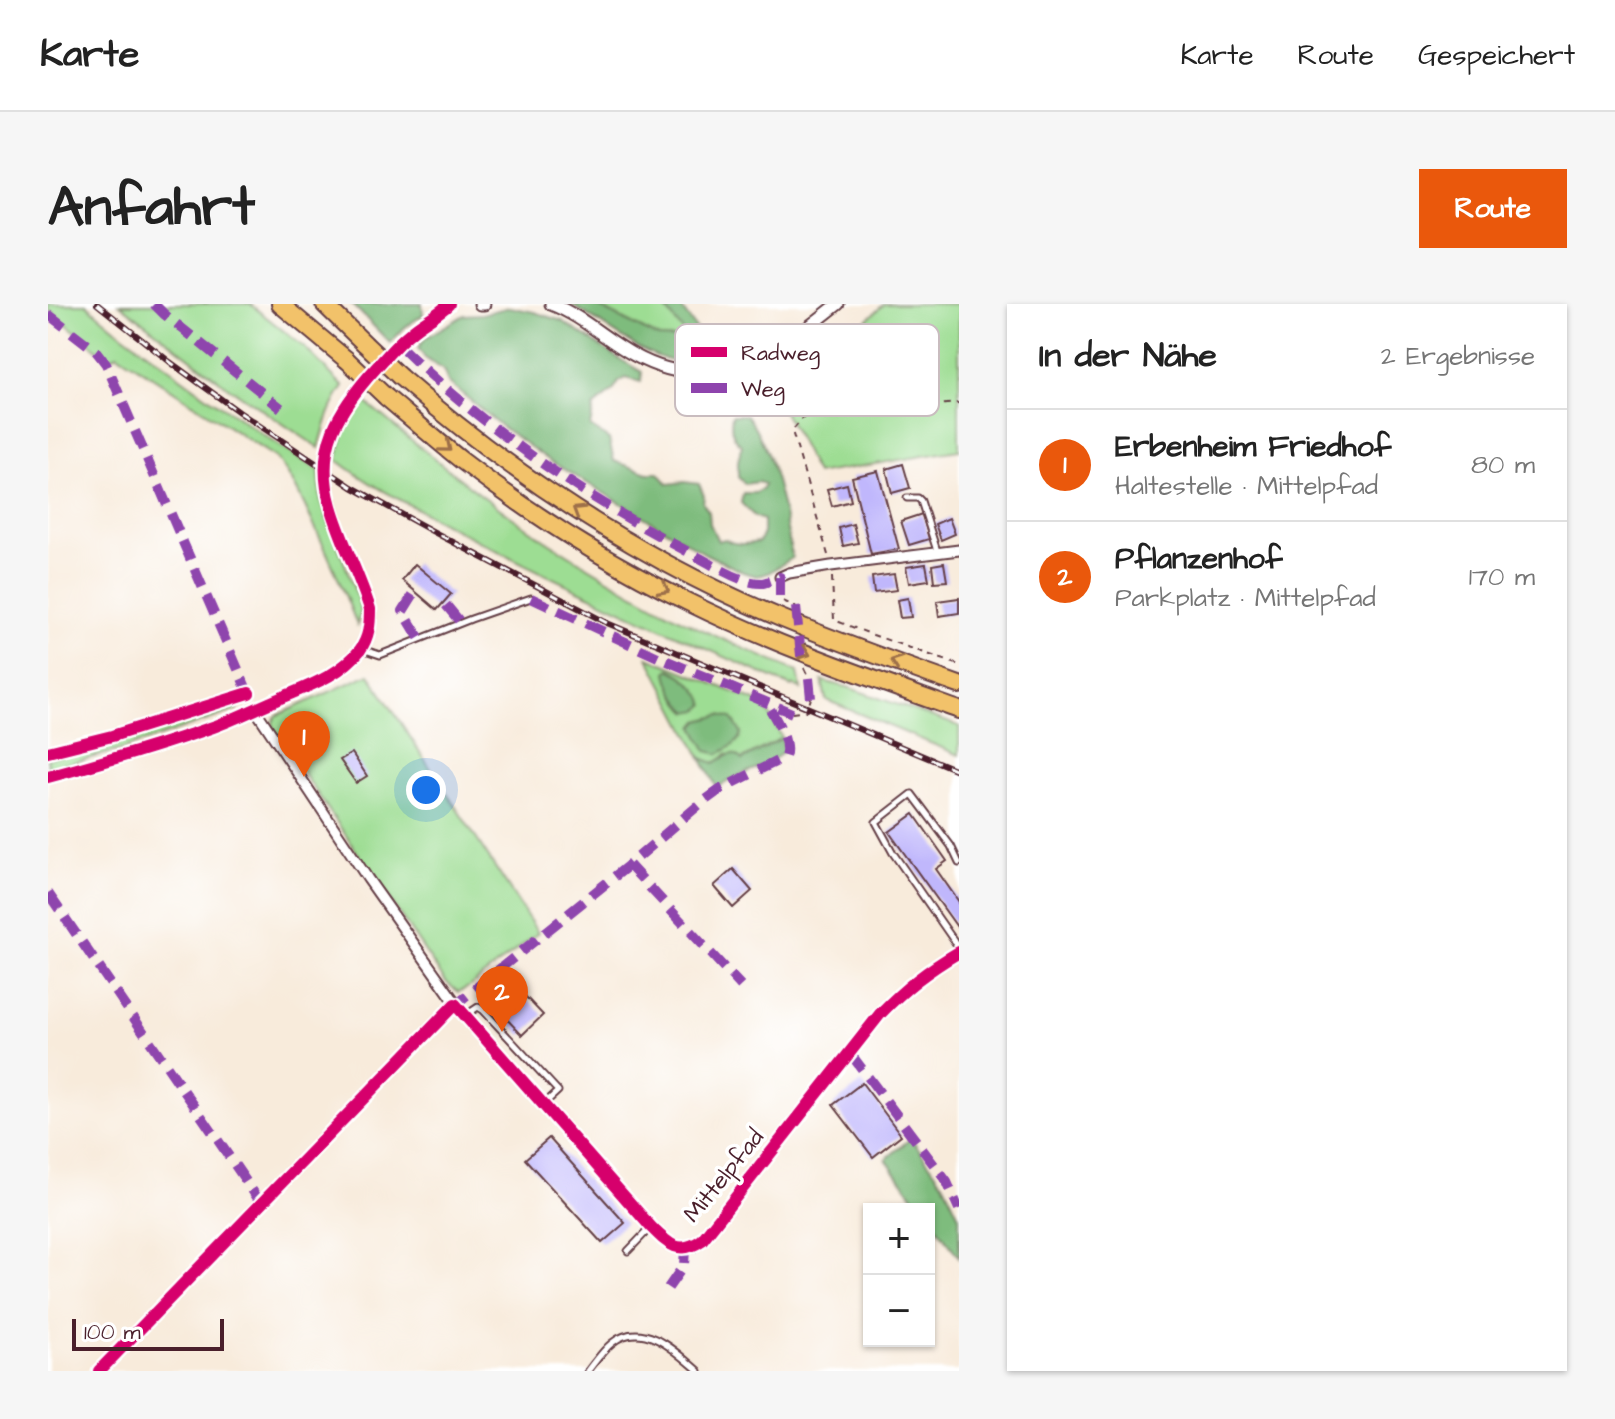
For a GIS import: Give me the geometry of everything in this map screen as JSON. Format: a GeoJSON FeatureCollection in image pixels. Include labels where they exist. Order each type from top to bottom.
{"type":"FeatureCollection","features":[{"type":"Feature","properties":{"kind":"highway"},"geometry":{"type":"LineString","coordinates":[[280,304],[347,360]]}},
{"type":"Feature","properties":{"kind":"highway"},"geometry":{"type":"LineString","coordinates":[[294,304],[386,397],[462,460],[538,515],[613,562],[775,642],[959,710]]}},
{"type":"Feature","properties":{"kind":"highway"},"geometry":{"type":"LineString","coordinates":[[324,304],[400,377],[474,439],[549,493],[624,540],[694,578],[782,619],[959,685]]}},
{"type":"Feature","properties":{"kind":"street"},"geometry":{"type":"LineString","coordinates":[[48,777],[217,726],[328,677],[361,649],[368,636],[370,609],[327,492],[326,465],[330,436],[345,404],[406,336],[446,307],[459,304]]}},
{"type":"Feature","properties":{"kind":"street"},"geometry":{"type":"LineString","coordinates":[[551,304],[580,318],[648,361],[675,369]]}},
{"type":"Feature","properties":{"kind":"street"},"geometry":{"type":"LineString","coordinates":[[812,324],[838,304]]}},
{"type":"Feature","properties":{"kind":"street"},"geometry":{"type":"LineString","coordinates":[[784,575],[959,550]]}},
{"type":"Feature","properties":{"kind":"street","name":"Mittelpfad"},"geometry":{"type":"LineString","coordinates":[[255,709],[368,879],[465,1016],[651,1227],[672,1246],[693,1247],[702,1240],[880,1014],[904,989],[959,950]]}},
{"type":"Feature","properties":{"kind":"lane"},"geometry":{"type":"LineString","coordinates":[[907,498],[921,501],[938,552]]}},
{"type":"Feature","properties":{"kind":"lane"},"geometry":{"type":"LineString","coordinates":[[361,649],[380,655],[531,598]]}},
{"type":"Feature","properties":{"kind":"lane"},"geometry":{"type":"LineString","coordinates":[[959,863],[951,846],[912,794],[876,822],[893,853],[959,950]]}},
{"type":"Feature","properties":{"kind":"lane"},"geometry":{"type":"LineString","coordinates":[[465,1016],[478,1007],[483,1010],[558,1091],[543,1105]]}},
{"type":"Feature","properties":{"kind":"lane"},"geometry":{"type":"LineString","coordinates":[[628,1251],[651,1227]]}},
{"type":"Feature","properties":{"kind":"lane"},"geometry":{"type":"LineString","coordinates":[[588,1371],[610,1344],[628,1334],[657,1338],[699,1371]]}},
{"type":"Feature","properties":{"kind":"path"},"geometry":{"type":"LineString","coordinates":[[939,405],[959,403]]}},
{"type":"Feature","properties":{"kind":"path"},"geometry":{"type":"LineString","coordinates":[[815,416],[804,417],[792,431],[831,566],[834,620],[959,665]]}},
{"type":"Feature","properties":{"kind":"path"},"geometry":{"type":"LineString","coordinates":[[783,601],[796,607]]}},
{"type":"Feature","properties":{"kind":"path"},"geometry":{"type":"LineString","coordinates":[[802,665],[809,678]]}},
{"type":"Feature","properties":{"kind":"path"},"geometry":{"type":"LineString","coordinates":[[792,713],[807,711],[811,698]]}},
{"type":"Feature","properties":{"kind":"green space"},"geometry":{"type":"Polygon","coordinates":[[[48,304],[86,304],[212,400],[319,470],[321,500],[358,599],[361,613],[357,625],[305,506],[276,458],[117,354],[109,359],[48,309],[48,304]]]}},
{"type":"Feature","properties":{"kind":"green space"},"geometry":{"type":"Polygon","coordinates":[[[120,304],[250,304],[305,348],[344,387],[332,409],[319,448],[228,387],[120,304]]]}},
{"type":"Feature","properties":{"kind":"green space"},"geometry":{"type":"Polygon","coordinates":[[[352,304],[422,304],[423,315],[405,327],[390,343],[352,304]]]}},
{"type":"Feature","properties":{"kind":"green space"},"geometry":{"type":"Polygon","coordinates":[[[569,304],[593,304],[659,338],[675,339],[675,362],[643,350],[569,304]]]}},
{"type":"Feature","properties":{"kind":"green space"},"geometry":{"type":"Polygon","coordinates":[[[593,304],[662,304],[678,324],[675,324],[675,339],[659,338],[593,304]]]}},
{"type":"Feature","properties":{"kind":"green space"},"geometry":{"type":"Polygon","coordinates":[[[662,304],[679,304],[693,324],[677,324],[662,304]]]}},
{"type":"Feature","properties":{"kind":"green space"},"geometry":{"type":"Polygon","coordinates":[[[884,304],[959,304],[959,450],[816,474],[786,416],[939,416],[939,324],[862,324],[884,304]]]}},
{"type":"Feature","properties":{"kind":"green space"},"geometry":{"type":"Polygon","coordinates":[[[510,307],[562,321],[642,372],[641,382],[626,378],[594,406],[590,427],[609,439],[614,461],[648,473],[659,473],[668,484],[699,484],[718,541],[725,539],[742,544],[759,542],[763,533],[763,520],[755,517],[741,503],[743,493],[755,493],[764,484],[745,484],[738,477],[742,445],[732,432],[732,416],[748,416],[771,464],[792,558],[768,573],[757,576],[743,572],[706,554],[550,461],[501,426],[448,382],[443,370],[425,358],[418,348],[425,338],[464,315],[510,307]]]}},
{"type":"Feature","properties":{"kind":"green space"},"geometry":{"type":"Polygon","coordinates":[[[362,399],[461,480],[533,532],[671,614],[798,672],[801,689],[624,612],[412,507],[366,480],[337,460],[346,424],[362,399]]]}},
{"type":"Feature","properties":{"kind":"green space"},"geometry":{"type":"Polygon","coordinates":[[[648,657],[755,701],[768,713],[782,738],[741,760],[726,754],[714,763],[701,758],[648,657]]]}},
{"type":"Feature","properties":{"kind":"green space"},"geometry":{"type":"Polygon","coordinates":[[[670,669],[696,688],[705,705],[699,710],[689,712],[682,704],[670,682],[667,672],[670,669]]]}},
{"type":"Feature","properties":{"kind":"green space"},"geometry":{"type":"Polygon","coordinates":[[[369,674],[538,933],[469,987],[458,992],[445,981],[274,730],[276,716],[369,674]]]}},
{"type":"Feature","properties":{"kind":"green space"},"geometry":{"type":"Polygon","coordinates":[[[822,681],[959,726],[959,755],[826,700],[822,681]]]}},
{"type":"Feature","properties":{"kind":"green space"},"geometry":{"type":"Polygon","coordinates":[[[233,702],[237,710],[121,750],[48,769],[48,758],[111,742],[233,702]]]}},
{"type":"Feature","properties":{"kind":"green space"},"geometry":{"type":"Polygon","coordinates":[[[721,715],[732,718],[741,733],[736,743],[719,754],[707,751],[694,727],[699,721],[721,715]]]}},
{"type":"Feature","properties":{"kind":"green space"},"geometry":{"type":"Polygon","coordinates":[[[782,738],[784,750],[776,758],[717,788],[701,758],[714,763],[731,754],[742,760],[782,738]]]}},
{"type":"Feature","properties":{"kind":"green space"},"geometry":{"type":"Polygon","coordinates":[[[911,1138],[944,1184],[959,1216],[959,1257],[935,1225],[935,1203],[919,1203],[886,1159],[911,1138]]]}},
{"type":"Feature","properties":{"kind":"building"},"geometry":{"type":"Polygon","coordinates":[[[903,464],[910,488],[892,493],[886,469],[903,464]]]}},
{"type":"Feature","properties":{"kind":"building"},"geometry":{"type":"Polygon","coordinates":[[[878,471],[899,549],[871,554],[852,477],[878,471]]]}},
{"type":"Feature","properties":{"kind":"building"},"geometry":{"type":"Polygon","coordinates":[[[847,484],[851,501],[832,506],[827,489],[847,484]]]}},
{"type":"Feature","properties":{"kind":"building"},"geometry":{"type":"Polygon","coordinates":[[[922,514],[929,539],[909,545],[901,521],[922,514]]]}},
{"type":"Feature","properties":{"kind":"building"},"geometry":{"type":"Polygon","coordinates":[[[949,518],[955,534],[941,540],[935,524],[949,518]]]}},
{"type":"Feature","properties":{"kind":"building"},"geometry":{"type":"Polygon","coordinates":[[[853,524],[858,543],[843,546],[839,528],[853,524]]]}},
{"type":"Feature","properties":{"kind":"building"},"geometry":{"type":"Polygon","coordinates":[[[944,563],[947,581],[934,582],[932,565],[944,563]]]}},
{"type":"Feature","properties":{"kind":"building"},"geometry":{"type":"Polygon","coordinates":[[[415,564],[451,594],[437,610],[402,580],[415,564]]]}},
{"type":"Feature","properties":{"kind":"building"},"geometry":{"type":"Polygon","coordinates":[[[926,564],[929,580],[909,583],[906,567],[926,564]]]}},
{"type":"Feature","properties":{"kind":"building"},"geometry":{"type":"Polygon","coordinates":[[[894,574],[897,590],[874,593],[872,577],[894,574]]]}},
{"type":"Feature","properties":{"kind":"building"},"geometry":{"type":"Polygon","coordinates":[[[908,598],[911,617],[900,618],[897,600],[908,598]]]}},
{"type":"Feature","properties":{"kind":"building"},"geometry":{"type":"Polygon","coordinates":[[[959,598],[959,613],[939,616],[937,601],[959,598]]]}},
{"type":"Feature","properties":{"kind":"building"},"geometry":{"type":"Polygon","coordinates":[[[352,753],[367,776],[356,783],[340,760],[352,753]]]}},
{"type":"Feature","properties":{"kind":"building"},"geometry":{"type":"Polygon","coordinates":[[[914,814],[947,861],[936,869],[959,902],[957,927],[889,832],[914,814]]]}},
{"type":"Feature","properties":{"kind":"building"},"geometry":{"type":"Polygon","coordinates":[[[733,869],[752,891],[733,908],[714,886],[733,869]]]}},
{"type":"Feature","properties":{"kind":"building"},"geometry":{"type":"Polygon","coordinates":[[[522,993],[543,1015],[522,1035],[501,1013],[522,993]]]}},
{"type":"Feature","properties":{"kind":"building"},"geometry":{"type":"Polygon","coordinates":[[[862,1083],[901,1135],[873,1157],[833,1105],[862,1083]]]}},
{"type":"Feature","properties":{"kind":"building"},"geometry":{"type":"Polygon","coordinates":[[[549,1138],[625,1223],[602,1243],[525,1159],[549,1138]]]}},
{"type":"Feature","properties":{"kind":"railway"},"geometry":{"type":"LineString","coordinates":[[97,304],[239,412],[352,487],[432,531],[607,623],[959,771]]}},
{"type":"Feature","properties":{"kind":"marked path"},"geometry":{"type":"LineString","coordinates":[[154,304],[281,408]]}},
{"type":"Feature","properties":{"kind":"marked path"},"geometry":{"type":"LineString","coordinates":[[48,314],[96,351],[106,364],[250,697]]}},
{"type":"Feature","properties":{"kind":"marked path"},"geometry":{"type":"LineString","coordinates":[[403,349],[470,409],[579,488],[737,577],[763,583],[780,577],[783,601]]}},
{"type":"Feature","properties":{"kind":"marked path"},"geometry":{"type":"LineString","coordinates":[[413,595],[403,611],[420,639]]}},
{"type":"Feature","properties":{"kind":"marked path"},"geometry":{"type":"LineString","coordinates":[[531,598],[660,658],[792,713]]}},
{"type":"Feature","properties":{"kind":"marked path"},"geometry":{"type":"LineString","coordinates":[[446,605],[461,623]]}},
{"type":"Feature","properties":{"kind":"marked path"},"geometry":{"type":"LineString","coordinates":[[796,607],[802,665]]}},
{"type":"Feature","properties":{"kind":"marked path"},"geometry":{"type":"LineString","coordinates":[[809,678],[811,698]]}},
{"type":"Feature","properties":{"kind":"marked path"},"geometry":{"type":"LineString","coordinates":[[451,1008],[700,804],[721,789],[785,757],[784,736],[766,702]]}},
{"type":"Feature","properties":{"kind":"marked path"},"geometry":{"type":"LineString","coordinates":[[629,865],[741,986]]}},
{"type":"Feature","properties":{"kind":"marked path"},"geometry":{"type":"LineString","coordinates":[[48,893],[261,1203]]}},
{"type":"Feature","properties":{"kind":"marked path"},"geometry":{"type":"LineString","coordinates":[[850,1053],[947,1182],[959,1209]]}},
{"type":"Feature","properties":{"kind":"marked path"},"geometry":{"type":"LineString","coordinates":[[668,1288],[684,1265],[685,1248]]}},
{"type":"Feature","properties":{"kind":"cycle path"},"geometry":{"type":"LineString","coordinates":[[48,777],[229,721],[321,680],[342,667],[360,650],[368,631],[370,609],[331,506],[326,485],[328,447],[341,415],[362,384],[401,341],[449,304]]}},
{"type":"Feature","properties":{"kind":"cycle path"},"geometry":{"type":"LineString","coordinates":[[48,752],[112,736],[249,693]]}},
{"type":"Feature","properties":{"kind":"cycle path"},"geometry":{"type":"LineString","coordinates":[[99,1371],[455,1004],[651,1227],[674,1246],[687,1247],[702,1240],[880,1014],[917,980],[959,952]]}},
{"type":"Feature","properties":{"kind":"place","name":"Erbenheim Friedhof"},"geometry":{"type":"Point","coordinates":[304,777]}},
{"type":"Feature","properties":{"kind":"place","name":"Pflanzenhof"},"geometry":{"type":"Point","coordinates":[502,1032]}}]}
